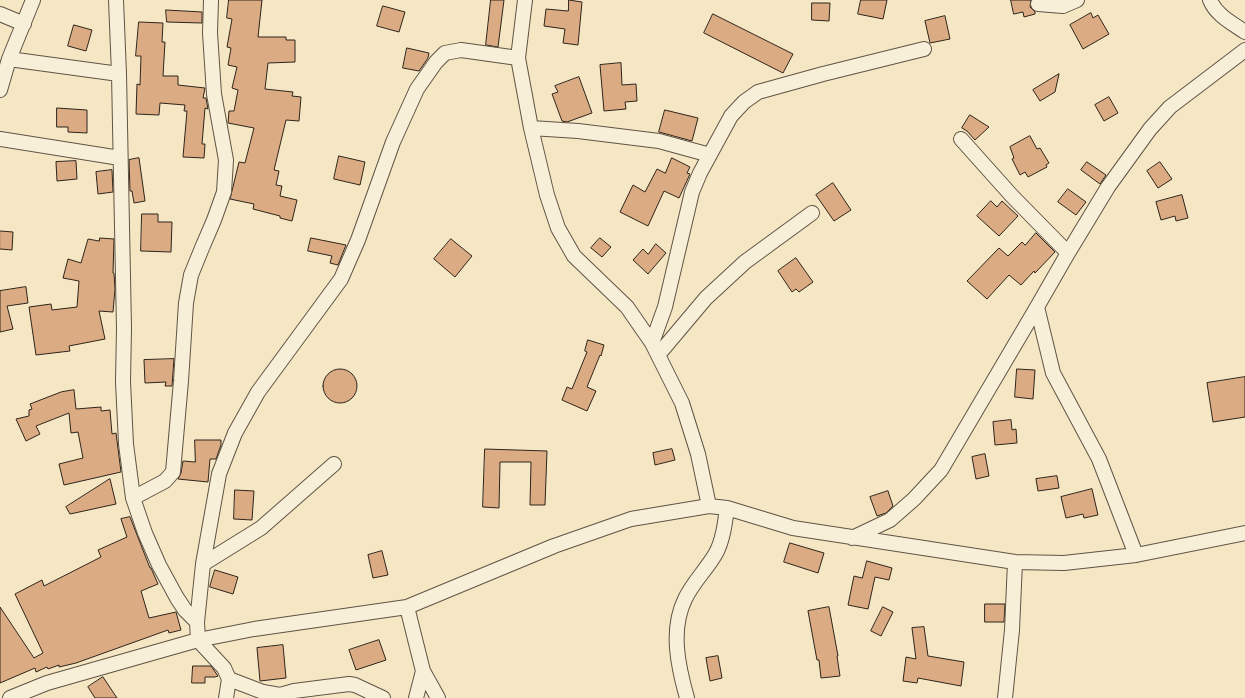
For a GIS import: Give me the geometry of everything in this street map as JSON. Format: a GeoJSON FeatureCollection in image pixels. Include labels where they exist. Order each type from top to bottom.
{"type":"FeatureCollection","features":[{"type":"Feature","properties":{"kind":"street"},"geometry":{"type":"LineString","coordinates":[[0,90],[9,59],[33,0]]}},
{"type":"Feature","properties":{"kind":"street"},"geometry":{"type":"LineString","coordinates":[[116,0],[124,328],[123,382],[126,444],[133,498],[145,533],[159,565],[185,610],[198,622]]}},
{"type":"Feature","properties":{"kind":"street"},"geometry":{"type":"LineString","coordinates":[[133,498],[165,481],[173,472],[186,303],[191,275],[224,192],[226,160],[214,94],[210,34],[211,0]]}},
{"type":"Feature","properties":{"kind":"street"},"geometry":{"type":"LineString","coordinates":[[525,0],[518,58],[531,128],[547,195],[558,228],[574,256],[627,307],[655,349],[682,403],[698,454],[709,506]]}},
{"type":"Feature","properties":{"kind":"street"},"geometry":{"type":"LineString","coordinates":[[1038,4],[1063,6],[1077,0]]}},
{"type":"Feature","properties":{"kind":"street"},"geometry":{"type":"LineString","coordinates":[[1210,0],[1212,6],[1221,16],[1245,32]]}},
{"type":"Feature","properties":{"kind":"street"},"geometry":{"type":"LineString","coordinates":[[0,14],[24,24]]}},
{"type":"Feature","properties":{"kind":"street"},"geometry":{"type":"LineString","coordinates":[[655,349],[692,192],[731,116],[744,102],[758,92],[924,49]]}},
{"type":"Feature","properties":{"kind":"street"},"geometry":{"type":"LineString","coordinates":[[226,698],[229,679],[224,668],[198,640],[198,622],[203,564],[219,474],[235,433],[258,392],[341,279],[358,240],[393,142],[417,89],[436,62],[445,53],[461,50],[518,58]]}},
{"type":"Feature","properties":{"kind":"street"},"geometry":{"type":"LineString","coordinates":[[852,538],[890,520],[914,499],[941,470],[1068,252],[1108,187],[1155,123],[1170,107],[1245,50]]}},
{"type":"Feature","properties":{"kind":"street"},"geometry":{"type":"LineString","coordinates":[[9,59],[119,74]]}},
{"type":"Feature","properties":{"kind":"street"},"geometry":{"type":"LineString","coordinates":[[531,128],[593,133],[659,141],[710,155]]}},
{"type":"Feature","properties":{"kind":"street"},"geometry":{"type":"LineString","coordinates":[[0,139],[120,158]]}},
{"type":"Feature","properties":{"kind":"street"},"geometry":{"type":"LineString","coordinates":[[961,139],[1012,196],[1068,252]]}},
{"type":"Feature","properties":{"kind":"street"},"geometry":{"type":"LineString","coordinates":[[655,349],[706,298],[746,262],[812,213]]}},
{"type":"Feature","properties":{"kind":"street"},"geometry":{"type":"LineString","coordinates":[[1037,307],[1053,373],[1099,458],[1136,555]]}},
{"type":"Feature","properties":{"kind":"street"},"geometry":{"type":"LineString","coordinates":[[203,564],[261,528],[334,464]]}},
{"type":"Feature","properties":{"kind":"street"},"geometry":{"type":"LineString","coordinates":[[10,698],[47,683],[198,640],[254,629],[406,607],[554,546],[631,519],[709,506],[727,508],[793,528],[1015,562],[1064,563],[1136,555],[1245,533]]}},
{"type":"Feature","properties":{"kind":"street"},"geometry":{"type":"LineString","coordinates":[[687,698],[679,671],[676,642],[678,618],[685,598],[716,552],[723,533],[727,508]]}},
{"type":"Feature","properties":{"kind":"street"},"geometry":{"type":"LineString","coordinates":[[1006,698],[1012,630],[1015,562]]}},
{"type":"Feature","properties":{"kind":"street"},"geometry":{"type":"LineString","coordinates":[[406,607],[423,672],[438,698]]}},
{"type":"Feature","properties":{"kind":"street"},"geometry":{"type":"LineString","coordinates":[[416,698],[423,672]]}},
{"type":"Feature","properties":{"kind":"street"},"geometry":{"type":"LineString","coordinates":[[229,679],[263,692],[280,695],[294,695],[349,684],[355,685],[383,698]]}},
{"type":"Feature","properties":{"kind":"building"},"geometry":{"type":"Polygon","coordinates":[[[229,0],[262,0],[258,37],[286,37],[286,40],[295,40],[295,62],[268,63],[265,89],[293,92],[292,96],[301,97],[299,121],[286,120],[274,170],[279,171],[276,185],[282,186],[280,196],[297,200],[292,221],[280,218],[280,216],[253,209],[254,204],[230,199],[239,162],[245,163],[254,128],[228,123],[229,111],[234,111],[238,90],[232,88],[237,67],[228,65],[231,48],[227,47],[232,19],[227,18],[229,0]]]}},
{"type":"Feature","properties":{"kind":"building"},"geometry":{"type":"Polygon","coordinates":[[[491,0],[504,0],[498,47],[486,45],[491,0]]]}},
{"type":"Feature","properties":{"kind":"building"},"geometry":{"type":"Polygon","coordinates":[[[569,0],[582,2],[578,45],[563,43],[565,29],[544,26],[546,9],[568,11],[569,0]]]}},
{"type":"Feature","properties":{"kind":"building"},"geometry":{"type":"Polygon","coordinates":[[[861,0],[887,0],[883,19],[858,14],[861,0]]]}},
{"type":"Feature","properties":{"kind":"building"},"geometry":{"type":"Polygon","coordinates":[[[1011,0],[1031,0],[1030,7],[1035,14],[1024,17],[1023,12],[1014,14],[1011,0]]]}},
{"type":"Feature","properties":{"kind":"building"},"geometry":{"type":"Polygon","coordinates":[[[812,3],[830,3],[829,21],[812,20],[812,3]]]}},
{"type":"Feature","properties":{"kind":"building"},"geometry":{"type":"Polygon","coordinates":[[[383,6],[405,12],[399,32],[377,26],[383,6]]]}},
{"type":"Feature","properties":{"kind":"building"},"geometry":{"type":"Polygon","coordinates":[[[166,10],[202,12],[202,23],[167,22],[166,10]]]}},
{"type":"Feature","properties":{"kind":"building"},"geometry":{"type":"Polygon","coordinates":[[[1091,13],[1093,18],[1098,15],[1109,34],[1083,49],[1070,25],[1091,13]]]}},
{"type":"Feature","properties":{"kind":"building"},"geometry":{"type":"Polygon","coordinates":[[[713,14],[793,54],[783,73],[704,33],[713,14]]]}},
{"type":"Feature","properties":{"kind":"building"},"geometry":{"type":"Polygon","coordinates":[[[945,16],[950,39],[930,43],[925,21],[945,16]]]}},
{"type":"Feature","properties":{"kind":"building"},"geometry":{"type":"Polygon","coordinates":[[[139,22],[163,23],[162,42],[165,42],[163,76],[178,76],[178,85],[205,88],[203,98],[206,98],[208,109],[205,108],[202,144],[205,144],[204,158],[183,157],[187,111],[184,111],[185,105],[160,103],[159,115],[136,114],[137,84],[140,85],[141,56],[136,56],[139,22]]]}},
{"type":"Feature","properties":{"kind":"building"},"geometry":{"type":"Polygon","coordinates":[[[74,25],[92,30],[86,51],[68,46],[74,25]]]}},
{"type":"Feature","properties":{"kind":"building"},"geometry":{"type":"Polygon","coordinates":[[[407,48],[429,53],[428,58],[419,71],[403,68],[407,48]]]}},
{"type":"Feature","properties":{"kind":"building"},"geometry":{"type":"Polygon","coordinates":[[[621,63],[622,85],[636,84],[637,101],[625,102],[626,109],[604,111],[600,65],[621,63]]]}},
{"type":"Feature","properties":{"kind":"building"},"geometry":{"type":"Polygon","coordinates":[[[1059,74],[1055,92],[1040,101],[1033,90],[1059,74]]]}},
{"type":"Feature","properties":{"kind":"building"},"geometry":{"type":"Polygon","coordinates":[[[579,77],[592,113],[567,122],[562,121],[552,94],[558,92],[555,86],[579,77]]]}},
{"type":"Feature","properties":{"kind":"building"},"geometry":{"type":"Polygon","coordinates":[[[1109,97],[1118,113],[1104,121],[1095,105],[1109,97]]]}},
{"type":"Feature","properties":{"kind":"building"},"geometry":{"type":"Polygon","coordinates":[[[57,108],[87,110],[87,133],[68,132],[68,127],[57,127],[57,108]]]}},
{"type":"Feature","properties":{"kind":"building"},"geometry":{"type":"Polygon","coordinates":[[[665,110],[698,118],[692,141],[659,132],[665,110]]]}},
{"type":"Feature","properties":{"kind":"building"},"geometry":{"type":"Polygon","coordinates":[[[970,115],[989,127],[975,140],[962,128],[970,115]]]}},
{"type":"Feature","properties":{"kind":"building"},"geometry":{"type":"Polygon","coordinates":[[[1030,136],[1037,149],[1040,148],[1049,163],[1046,165],[1047,167],[1028,177],[1025,172],[1020,175],[1012,159],[1014,158],[1010,147],[1030,136]]]}},
{"type":"Feature","properties":{"kind":"building"},"geometry":{"type":"Polygon","coordinates":[[[339,156],[365,162],[360,185],[334,179],[339,156]]]}},
{"type":"Feature","properties":{"kind":"building"},"geometry":{"type":"Polygon","coordinates":[[[139,158],[145,201],[134,203],[132,191],[130,191],[129,160],[139,158]]]}},
{"type":"Feature","properties":{"kind":"building"},"geometry":{"type":"Polygon","coordinates":[[[672,158],[690,167],[687,173],[690,174],[679,198],[664,191],[648,226],[620,212],[633,185],[645,192],[657,169],[665,173],[672,158]]]}},
{"type":"Feature","properties":{"kind":"building"},"geometry":{"type":"Polygon","coordinates":[[[76,161],[77,179],[57,181],[56,162],[76,161]]]}},
{"type":"Feature","properties":{"kind":"building"},"geometry":{"type":"Polygon","coordinates":[[[1087,162],[1106,175],[1100,184],[1081,170],[1087,162]]]}},
{"type":"Feature","properties":{"kind":"building"},"geometry":{"type":"Polygon","coordinates":[[[1160,162],[1172,179],[1158,188],[1147,171],[1160,162]]]}},
{"type":"Feature","properties":{"kind":"building"},"geometry":{"type":"Polygon","coordinates":[[[112,170],[113,192],[98,194],[96,172],[112,170]]]}},
{"type":"Feature","properties":{"kind":"building"},"geometry":{"type":"Polygon","coordinates":[[[833,183],[851,210],[834,221],[816,195],[833,183]]]}},
{"type":"Feature","properties":{"kind":"building"},"geometry":{"type":"Polygon","coordinates":[[[1068,189],[1086,202],[1076,215],[1058,202],[1068,189]]]}},
{"type":"Feature","properties":{"kind":"building"},"geometry":{"type":"Polygon","coordinates":[[[1182,195],[1188,218],[1176,221],[1175,216],[1161,220],[1156,202],[1182,195]]]}},
{"type":"Feature","properties":{"kind":"building"},"geometry":{"type":"Polygon","coordinates":[[[991,201],[997,207],[1002,201],[1018,216],[999,236],[977,216],[991,201]]]}},
{"type":"Feature","properties":{"kind":"building"},"geometry":{"type":"Polygon","coordinates":[[[142,214],[158,214],[158,222],[172,222],[171,252],[141,251],[142,214]]]}},
{"type":"Feature","properties":{"kind":"building"},"geometry":{"type":"Polygon","coordinates":[[[0,231],[13,232],[12,250],[0,249],[0,231]]]}},
{"type":"Feature","properties":{"kind":"building"},"geometry":{"type":"Polygon","coordinates":[[[1036,233],[1055,252],[1021,285],[1009,275],[987,299],[967,281],[999,248],[1008,256],[1022,242],[1025,245],[1036,233]]]}},
{"type":"Feature","properties":{"kind":"building"},"geometry":{"type":"Polygon","coordinates":[[[100,238],[114,239],[113,273],[115,289],[113,312],[99,311],[105,339],[69,346],[70,351],[36,355],[29,307],[51,304],[52,310],[77,307],[79,281],[63,278],[68,259],[81,263],[88,239],[99,241],[100,238]]]}},
{"type":"Feature","properties":{"kind":"building"},"geometry":{"type":"Polygon","coordinates":[[[311,238],[346,245],[338,265],[330,263],[332,256],[308,251],[311,238]]]}},
{"type":"Feature","properties":{"kind":"building"},"geometry":{"type":"Polygon","coordinates":[[[600,238],[611,247],[602,257],[591,248],[600,238]]]}},
{"type":"Feature","properties":{"kind":"building"},"geometry":{"type":"Polygon","coordinates":[[[451,239],[472,256],[455,277],[434,259],[451,239]]]}},
{"type":"Feature","properties":{"kind":"building"},"geometry":{"type":"Polygon","coordinates":[[[656,244],[666,253],[648,274],[633,260],[643,249],[648,254],[656,244]]]}},
{"type":"Feature","properties":{"kind":"building"},"geometry":{"type":"Polygon","coordinates":[[[796,258],[813,282],[799,292],[796,289],[792,292],[778,271],[796,258]]]}},
{"type":"Feature","properties":{"kind":"building"},"geometry":{"type":"Polygon","coordinates":[[[26,287],[28,303],[7,306],[13,329],[0,332],[0,291],[26,287]]]}},
{"type":"Feature","properties":{"kind":"building"},"geometry":{"type":"Polygon","coordinates":[[[588,340],[604,345],[601,356],[600,355],[587,387],[596,391],[587,411],[562,400],[567,387],[572,389],[587,352],[585,351],[588,340]]]}},
{"type":"Feature","properties":{"kind":"building"},"geometry":{"type":"Polygon","coordinates":[[[174,359],[172,386],[165,386],[166,382],[145,383],[144,360],[174,359]]]}},
{"type":"Feature","properties":{"kind":"building"},"geometry":{"type":"Polygon","coordinates":[[[340,369],[346,370],[352,374],[356,380],[356,392],[352,398],[346,402],[340,403],[334,402],[328,398],[324,392],[323,386],[324,380],[328,374],[334,370],[340,369]]]}},
{"type":"Feature","properties":{"kind":"building"},"geometry":{"type":"Polygon","coordinates":[[[1017,369],[1035,370],[1033,399],[1015,397],[1017,369]]]}},
{"type":"Feature","properties":{"kind":"building"},"geometry":{"type":"Polygon","coordinates":[[[1245,377],[1245,417],[1213,422],[1207,383],[1245,377]]]}},
{"type":"Feature","properties":{"kind":"building"},"geometry":{"type":"Polygon","coordinates":[[[74,390],[76,409],[101,407],[101,411],[110,410],[112,434],[116,433],[121,472],[64,485],[59,464],[83,458],[78,432],[71,433],[69,413],[36,426],[40,434],[26,441],[16,419],[29,416],[29,410],[32,409],[30,404],[61,392],[74,390]]]}},
{"type":"Feature","properties":{"kind":"building"},"geometry":{"type":"Polygon","coordinates":[[[1011,420],[1012,430],[1016,429],[1017,443],[995,445],[993,422],[1011,420]]]}},
{"type":"Feature","properties":{"kind":"building"},"geometry":{"type":"Polygon","coordinates":[[[195,440],[221,440],[221,445],[216,459],[210,459],[208,482],[178,479],[181,473],[183,461],[195,462],[195,440]]]}},
{"type":"Feature","properties":{"kind":"building"},"geometry":{"type":"Polygon","coordinates":[[[485,449],[547,451],[545,505],[530,505],[531,462],[500,462],[499,508],[483,507],[485,449]]]}},
{"type":"Feature","properties":{"kind":"building"},"geometry":{"type":"Polygon","coordinates":[[[672,449],[675,460],[655,465],[653,453],[672,449]]]}},
{"type":"Feature","properties":{"kind":"building"},"geometry":{"type":"Polygon","coordinates":[[[985,454],[989,476],[976,479],[972,457],[985,454]]]}},
{"type":"Feature","properties":{"kind":"building"},"geometry":{"type":"Polygon","coordinates":[[[1057,476],[1059,488],[1038,491],[1036,479],[1057,476]]]}},
{"type":"Feature","properties":{"kind":"building"},"geometry":{"type":"Polygon","coordinates":[[[110,479],[116,504],[70,514],[66,507],[110,479]]]}},
{"type":"Feature","properties":{"kind":"building"},"geometry":{"type":"Polygon","coordinates":[[[1092,489],[1098,515],[1084,518],[1083,514],[1066,518],[1061,497],[1092,489]]]}},
{"type":"Feature","properties":{"kind":"building"},"geometry":{"type":"Polygon","coordinates":[[[235,490],[254,491],[252,520],[234,519],[235,490]]]}},
{"type":"Feature","properties":{"kind":"building"},"geometry":{"type":"Polygon","coordinates":[[[888,491],[893,506],[886,513],[877,516],[870,497],[888,491]]]}},
{"type":"Feature","properties":{"kind":"building"},"geometry":{"type":"Polygon","coordinates":[[[130,517],[150,568],[158,584],[141,591],[149,618],[176,612],[181,630],[169,633],[168,630],[76,663],[59,667],[59,665],[48,669],[47,667],[36,672],[35,668],[0,683],[0,607],[34,658],[43,653],[15,594],[42,580],[44,586],[101,557],[98,550],[127,537],[121,519],[130,517]]]}},
{"type":"Feature","properties":{"kind":"building"},"geometry":{"type":"Polygon","coordinates":[[[790,543],[824,553],[818,573],[784,562],[790,543]]]}},
{"type":"Feature","properties":{"kind":"building"},"geometry":{"type":"Polygon","coordinates":[[[382,551],[388,575],[373,578],[368,555],[382,551]]]}},
{"type":"Feature","properties":{"kind":"building"},"geometry":{"type":"Polygon","coordinates":[[[867,561],[892,568],[889,580],[875,577],[868,609],[848,605],[854,576],[862,578],[867,561]]]}},
{"type":"Feature","properties":{"kind":"building"},"geometry":{"type":"Polygon","coordinates":[[[215,570],[238,577],[233,594],[210,587],[215,570]]]}},
{"type":"Feature","properties":{"kind":"building"},"geometry":{"type":"Polygon","coordinates":[[[985,604],[1005,604],[1004,622],[985,622],[985,604]]]}},
{"type":"Feature","properties":{"kind":"building"},"geometry":{"type":"Polygon","coordinates":[[[829,607],[840,676],[821,678],[819,660],[817,660],[808,611],[829,607]]]}},
{"type":"Feature","properties":{"kind":"building"},"geometry":{"type":"Polygon","coordinates":[[[883,607],[893,612],[881,636],[871,631],[883,607]]]}},
{"type":"Feature","properties":{"kind":"building"},"geometry":{"type":"Polygon","coordinates":[[[924,627],[928,656],[964,662],[961,686],[918,678],[917,683],[903,681],[906,657],[916,659],[912,628],[924,627]]]}},
{"type":"Feature","properties":{"kind":"building"},"geometry":{"type":"Polygon","coordinates":[[[379,640],[386,660],[356,670],[349,650],[379,640]]]}},
{"type":"Feature","properties":{"kind":"building"},"geometry":{"type":"Polygon","coordinates":[[[283,645],[286,678],[260,681],[257,648],[283,645]]]}},
{"type":"Feature","properties":{"kind":"building"},"geometry":{"type":"Polygon","coordinates":[[[718,656],[722,678],[710,681],[706,658],[718,656]]]}},
{"type":"Feature","properties":{"kind":"building"},"geometry":{"type":"Polygon","coordinates":[[[193,666],[211,666],[218,676],[205,677],[205,683],[192,683],[193,666]]]}},
{"type":"Feature","properties":{"kind":"building"},"geometry":{"type":"Polygon","coordinates":[[[103,677],[117,698],[95,698],[88,687],[103,677]]]}}]}
